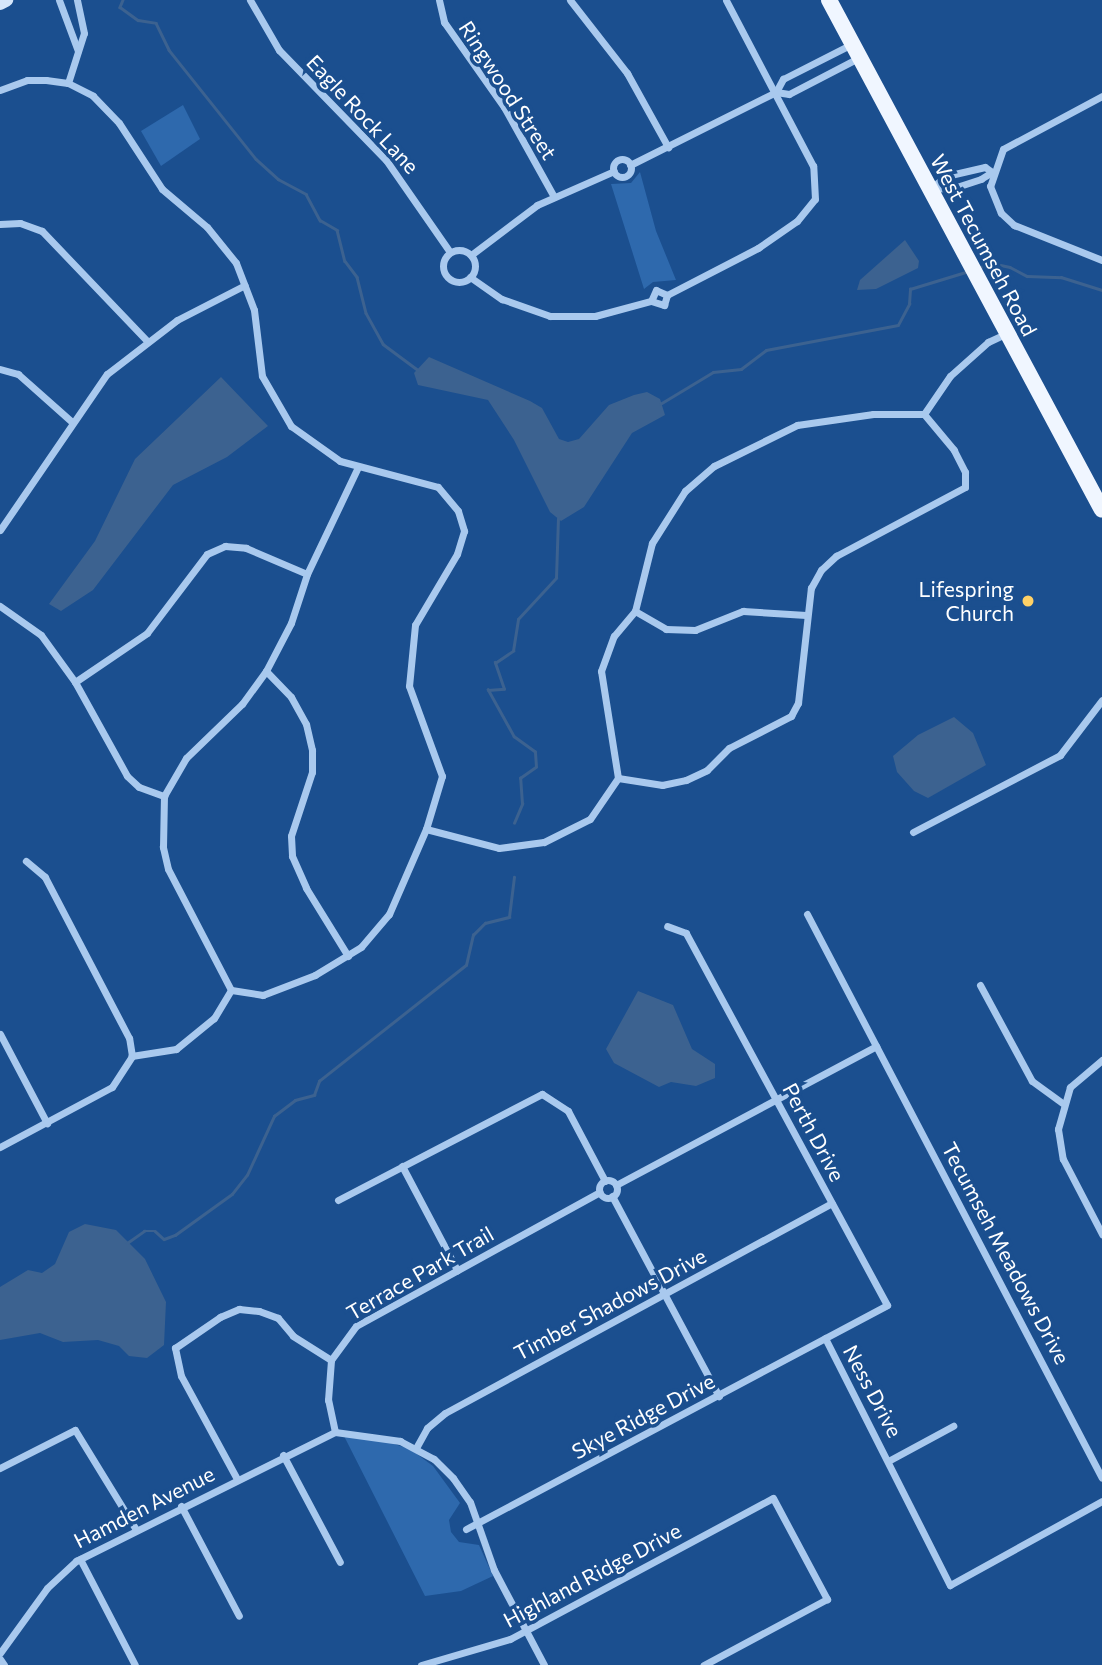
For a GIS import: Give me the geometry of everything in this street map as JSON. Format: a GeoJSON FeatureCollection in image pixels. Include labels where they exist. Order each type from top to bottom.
{"type":"FeatureCollection","features":[{"type":"Feature","properties":{"kind":"main road","name":"West Tecumseh Road"},"geometry":{"type":"LineString","coordinates":[[829,0],[1100,501]]}},
{"type":"Feature","properties":{"kind":"street"},"geometry":{"type":"LineString","coordinates":[[0,3],[6,0]]}},
{"type":"Feature","properties":{"kind":"street"},"geometry":{"type":"LineString","coordinates":[[59,0],[78,52]]}},
{"type":"Feature","properties":{"kind":"street"},"geometry":{"type":"LineString","coordinates":[[68,83],[84,33],[77,0]]}},
{"type":"Feature","properties":{"kind":"street","name":"Eagle Rock Lane"},"geometry":{"type":"LineString","coordinates":[[250,0],[279,50],[386,159],[450,252],[443,262],[447,276],[460,281],[470,277]]}},
{"type":"Feature","properties":{"kind":"street","name":"Ringwood Street"},"geometry":{"type":"LineString","coordinates":[[439,0],[444,22],[504,107],[554,197]]}},
{"type":"Feature","properties":{"kind":"street"},"geometry":{"type":"LineString","coordinates":[[570,0],[627,73],[668,147]]}},
{"type":"Feature","properties":{"kind":"street"},"geometry":{"type":"LineString","coordinates":[[450,252],[462,250],[471,255],[474,268],[470,277],[502,299],[550,316],[595,316],[651,301],[656,290],[667,295],[758,248],[797,221],[815,199],[813,166],[726,0]]}},
{"type":"Feature","properties":{"kind":"street"},"geometry":{"type":"LineString","coordinates":[[614,172],[624,177],[630,165],[776,92],[783,79],[856,50]]}},
{"type":"Feature","properties":{"kind":"street"},"geometry":{"type":"LineString","coordinates":[[776,92],[789,94],[856,50]]}},
{"type":"Feature","properties":{"kind":"street"},"geometry":{"type":"LineString","coordinates":[[0,90],[27,80],[68,83],[93,96],[119,123],[162,189],[223,244],[245,285],[254,310],[262,376],[280,411],[306,441],[358,467],[438,487],[458,511],[464,531],[457,554],[423,607],[410,652],[413,702],[442,776],[426,829],[390,914],[348,956],[275,993],[250,995],[231,990],[168,869],[163,847],[164,796],[186,758],[242,704],[266,671],[291,623],[306,575],[358,467]]}},
{"type":"Feature","properties":{"kind":"street"},"geometry":{"type":"LineString","coordinates":[[1102,96],[1003,149],[992,172],[994,202],[1014,225],[1102,260]]}},
{"type":"Feature","properties":{"kind":"street"},"geometry":{"type":"LineString","coordinates":[[471,255],[520,215],[554,197],[614,172],[619,160],[630,165]]}},
{"type":"Feature","properties":{"kind":"street"},"geometry":{"type":"LineString","coordinates":[[930,189],[963,169],[985,167],[992,172]]}},
{"type":"Feature","properties":{"kind":"street"},"geometry":{"type":"LineString","coordinates":[[930,189],[953,188],[992,172]]}},
{"type":"Feature","properties":{"kind":"street"},"geometry":{"type":"LineString","coordinates":[[0,224],[20,223],[42,231],[148,342]]}},
{"type":"Feature","properties":{"kind":"street"},"geometry":{"type":"LineString","coordinates":[[0,530],[107,374],[177,320],[245,285]]}},
{"type":"Feature","properties":{"kind":"street"},"geometry":{"type":"LineString","coordinates":[[925,414],[950,376],[988,342],[1007,333]]}},
{"type":"Feature","properties":{"kind":"street"},"geometry":{"type":"LineString","coordinates":[[0,369],[18,374],[72,422]]}},
{"type":"Feature","properties":{"kind":"street"},"geometry":{"type":"LineString","coordinates":[[426,829],[499,848],[544,842],[590,819],[618,778],[601,671],[614,636],[635,611],[652,543],[664,519],[685,491],[714,466],[797,425],[873,414],[925,414]]}},
{"type":"Feature","properties":{"kind":"street"},"geometry":{"type":"LineString","coordinates":[[618,778],[662,785],[687,780],[729,748],[790,716],[798,703],[811,588],[836,556],[965,487],[965,472],[954,450],[925,414]]}},
{"type":"Feature","properties":{"kind":"street"},"geometry":{"type":"LineString","coordinates":[[75,682],[147,633],[207,554],[225,546],[246,548],[306,575]]}},
{"type":"Feature","properties":{"kind":"street"},"geometry":{"type":"LineString","coordinates":[[0,606],[41,635],[75,682],[127,776],[139,787],[164,796]]}},
{"type":"Feature","properties":{"kind":"street"},"geometry":{"type":"LineString","coordinates":[[635,611],[666,629],[695,630],[743,611],[806,615]]}},
{"type":"Feature","properties":{"kind":"street"},"geometry":{"type":"LineString","coordinates":[[266,671],[291,697],[306,724],[312,750],[312,772],[290,836],[292,856],[306,888],[348,956]]}},
{"type":"Feature","properties":{"kind":"street"},"geometry":{"type":"LineString","coordinates":[[913,832],[1060,755],[1102,700]]}},
{"type":"Feature","properties":{"kind":"street"},"geometry":{"type":"LineString","coordinates":[[0,1147],[112,1087],[132,1056],[129,1038],[45,877],[26,861]]}},
{"type":"Feature","properties":{"kind":"street","name":"Tecumseh Meadows Drive"},"geometry":{"type":"LineString","coordinates":[[807,914],[1102,1478]]}},
{"type":"Feature","properties":{"kind":"street","name":"Perth Drive"},"geometry":{"type":"LineString","coordinates":[[667,926],[686,933],[887,1305],[825,1338]]}},
{"type":"Feature","properties":{"kind":"street"},"geometry":{"type":"LineString","coordinates":[[980,985],[1032,1081],[1062,1103]]}},
{"type":"Feature","properties":{"kind":"street"},"geometry":{"type":"LineString","coordinates":[[132,1056],[176,1049],[214,1018],[231,990]]}},
{"type":"Feature","properties":{"kind":"street"},"geometry":{"type":"LineString","coordinates":[[0,1034],[47,1124]]}},
{"type":"Feature","properties":{"kind":"street"},"geometry":{"type":"LineString","coordinates":[[612,1196],[616,1185],[876,1046]]}},
{"type":"Feature","properties":{"kind":"street"},"geometry":{"type":"LineString","coordinates":[[1102,1059],[1076,1079],[1062,1103],[1061,1151],[1099,1222],[1102,1234]]}},
{"type":"Feature","properties":{"kind":"street"},"geometry":{"type":"LineString","coordinates":[[338,1200],[542,1094],[568,1111],[605,1181],[616,1185]]}},
{"type":"Feature","properties":{"kind":"street"},"geometry":{"type":"LineString","coordinates":[[402,1166],[457,1270]]}},
{"type":"Feature","properties":{"kind":"street"},"geometry":{"type":"LineString","coordinates":[[605,1181],[600,1192],[612,1196],[719,1396]]}},
{"type":"Feature","properties":{"kind":"street","name":"Terrace Park Trail"},"geometry":{"type":"LineString","coordinates":[[331,1360],[356,1326],[600,1192]]}},
{"type":"Feature","properties":{"kind":"street","name":"Timber Shadows Drive"},"geometry":{"type":"LineString","coordinates":[[416,1448],[427,1428],[445,1413],[832,1203]]}},
{"type":"Feature","properties":{"kind":"street"},"geometry":{"type":"LineString","coordinates":[[237,1479],[181,1376],[175,1348],[220,1317],[239,1310],[259,1311],[278,1318],[293,1336],[331,1360],[328,1400],[335,1432],[375,1434],[416,1448],[453,1478],[478,1524],[494,1570],[544,1665]]}},
{"type":"Feature","properties":{"kind":"street","name":"Skye Ridge Drive"},"geometry":{"type":"LineString","coordinates":[[466,1530],[825,1338]]}},
{"type":"Feature","properties":{"kind":"street","name":"Ness Drive"},"geometry":{"type":"LineString","coordinates":[[825,1338],[890,1460],[950,1585],[1102,1501]]}},
{"type":"Feature","properties":{"kind":"street"},"geometry":{"type":"LineString","coordinates":[[890,1460],[953,1426]]}},
{"type":"Feature","properties":{"kind":"street"},"geometry":{"type":"LineString","coordinates":[[0,1468],[75,1430],[135,1528]]}},
{"type":"Feature","properties":{"kind":"street","name":"Hamden Avenue"},"geometry":{"type":"LineString","coordinates":[[0,1653],[47,1588],[80,1559],[135,1528],[335,1432]]}},
{"type":"Feature","properties":{"kind":"street"},"geometry":{"type":"LineString","coordinates":[[283,1455],[340,1562]]}},
{"type":"Feature","properties":{"kind":"street","name":"Highland Ridge Drive"},"geometry":{"type":"LineString","coordinates":[[421,1665],[482,1650],[526,1631],[773,1498],[827,1599],[704,1665]]}},
{"type":"Feature","properties":{"kind":"street"},"geometry":{"type":"LineString","coordinates":[[181,1506],[239,1616]]}},
{"type":"Feature","properties":{"kind":"street"},"geometry":{"type":"LineString","coordinates":[[80,1559],[135,1665]]}},
{"type":"Feature","properties":{"kind":"street"},"geometry":{"type":"LineString","coordinates":[[0,1659],[4,1665]]}},
{"type":"Feature","properties":{"kind":"shaded area"},"geometry":{"type":"Polygon","coordinates":[[[183,105],[200,139],[161,166],[141,131],[183,105]]]}},
{"type":"Feature","properties":{"kind":"shaded area"},"geometry":{"type":"Polygon","coordinates":[[[640,172],[656,231],[676,280],[653,282],[644,289],[611,184],[631,183],[640,172]]]}},
{"type":"Feature","properties":{"kind":"shaded area"},"geometry":{"type":"Polygon","coordinates":[[[905,240],[919,261],[918,268],[876,289],[857,290],[860,280],[905,240]]]}},
{"type":"Feature","properties":{"kind":"shaded area"},"geometry":{"type":"Polygon","coordinates":[[[429,357],[542,408],[559,439],[568,442],[579,439],[609,405],[634,395],[647,392],[660,399],[665,415],[632,433],[584,507],[561,521],[550,512],[514,440],[488,400],[418,385],[414,373],[429,357]]]}},
{"type":"Feature","properties":{"kind":"shaded area"},"geometry":{"type":"Polygon","coordinates":[[[221,377],[268,426],[227,457],[173,485],[93,590],[61,611],[49,604],[95,541],[135,459],[221,377]]]}},
{"type":"Feature","properties":{"kind":"shaded area"},"geometry":{"type":"Polygon","coordinates":[[[954,717],[973,733],[986,765],[928,798],[914,791],[897,772],[893,756],[918,735],[954,717]]]}},
{"type":"Feature","properties":{"kind":"shaded area"},"geometry":{"type":"Polygon","coordinates":[[[638,991],[673,1005],[692,1049],[715,1064],[715,1078],[696,1086],[671,1082],[659,1087],[614,1063],[606,1049],[638,991]]]}},
{"type":"Feature","properties":{"kind":"shaded area"},"geometry":{"type":"Polygon","coordinates":[[[85,1224],[116,1230],[145,1259],[166,1302],[164,1345],[147,1358],[129,1356],[119,1346],[98,1340],[63,1342],[40,1333],[0,1340],[0,1287],[28,1270],[42,1273],[55,1264],[69,1232],[85,1224]]]}},
{"type":"Feature","properties":{"kind":"shaded area"},"geometry":{"type":"Polygon","coordinates":[[[344,1436],[378,1439],[410,1449],[433,1466],[460,1503],[449,1520],[451,1532],[459,1542],[479,1545],[493,1576],[461,1591],[425,1596],[344,1436]]]}},
{"type":"Feature","properties":{"kind":"waterway"},"geometry":{"type":"LineString","coordinates":[[123,0],[120,7],[138,20],[156,23],[169,50],[256,159],[278,179],[306,194],[320,220],[337,230],[345,261],[357,277],[366,313],[383,344],[418,370]]}},
{"type":"Feature","properties":{"kind":"waterway"},"geometry":{"type":"LineString","coordinates":[[978,268],[991,263],[1010,267],[1027,276],[1061,277],[1102,290]]}},
{"type":"Feature","properties":{"kind":"waterway"},"geometry":{"type":"LineString","coordinates":[[660,404],[713,372],[741,369],[766,350],[898,325],[909,304],[910,289],[969,271]]}},
{"type":"Feature","properties":{"kind":"waterway"},"geometry":{"type":"LineString","coordinates":[[514,823],[522,804],[520,778],[536,767],[535,752],[514,737],[488,690],[504,689],[495,663],[513,651],[518,619],[556,578],[558,519]]}},
{"type":"Feature","properties":{"kind":"waterway"},"geometry":{"type":"LineString","coordinates":[[127,1243],[144,1231],[155,1231],[164,1239],[175,1235],[232,1194],[247,1175],[274,1116],[295,1100],[314,1095],[319,1081],[466,965],[473,935],[485,923],[509,917],[514,877]]}},
{"type":"Feature","properties":{"kind":"place","name":"Lifespring Church"},"geometry":{"type":"Point","coordinates":[1028,601]}}]}
